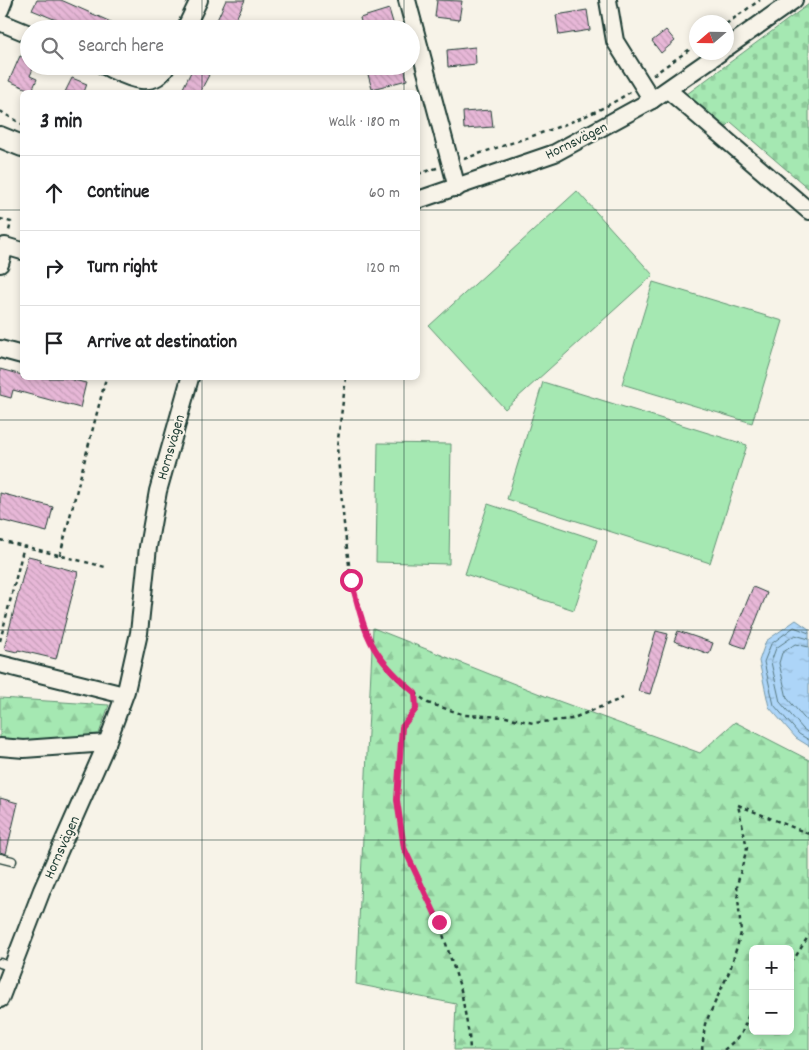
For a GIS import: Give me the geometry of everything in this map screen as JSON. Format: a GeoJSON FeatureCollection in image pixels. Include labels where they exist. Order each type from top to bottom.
{"type":"FeatureCollection","features":[{"type":"Feature","properties":{"kind":"street"},"geometry":{"type":"LineString","coordinates":[[0,9],[4,0]]}},
{"type":"Feature","properties":{"kind":"street"},"geometry":{"type":"LineString","coordinates":[[189,20],[199,0]]}},
{"type":"Feature","properties":{"kind":"street"},"geometry":{"type":"LineString","coordinates":[[406,0],[411,20]]}},
{"type":"Feature","properties":{"kind":"street"},"geometry":{"type":"LineString","coordinates":[[608,0],[615,41],[652,100]]}},
{"type":"Feature","properties":{"kind":"street"},"geometry":{"type":"LineString","coordinates":[[734,42],[794,0]]}},
{"type":"Feature","properties":{"kind":"street"},"geometry":{"type":"LineString","coordinates":[[0,22],[20,30]]}},
{"type":"Feature","properties":{"kind":"street"},"geometry":{"type":"LineString","coordinates":[[420,52],[456,188]]}},
{"type":"Feature","properties":{"kind":"street","name":"Hornsvägen"},"geometry":{"type":"LineString","coordinates":[[420,199],[555,153],[652,100],[709,60]]}},
{"type":"Feature","properties":{"kind":"street"},"geometry":{"type":"LineString","coordinates":[[125,75],[137,80],[147,81],[158,75]]}},
{"type":"Feature","properties":{"kind":"street"},"geometry":{"type":"LineString","coordinates":[[668,90],[809,211]]}},
{"type":"Feature","properties":{"kind":"street"},"geometry":{"type":"LineString","coordinates":[[0,138],[20,145]]}},
{"type":"Feature","properties":{"kind":"street"},"geometry":{"type":"LineString","coordinates":[[0,264],[5,246],[20,250]]}},
{"type":"Feature","properties":{"kind":"street"},"geometry":{"type":"LineString","coordinates":[[0,349],[20,354]]}},
{"type":"Feature","properties":{"kind":"street","name":"Hornsvägen"},"geometry":{"type":"LineString","coordinates":[[0,999],[6,965],[42,890],[107,743],[124,695],[139,633],[148,547],[158,491],[189,380]]}},
{"type":"Feature","properties":{"kind":"street"},"geometry":{"type":"LineString","coordinates":[[0,664],[124,695]]}},
{"type":"Feature","properties":{"kind":"street"},"geometry":{"type":"LineString","coordinates":[[0,747],[24,749],[107,743]]}},
{"type":"Feature","properties":{"kind":"lane"},"geometry":{"type":"LineString","coordinates":[[0,858],[12,861]]}},
{"type":"Feature","properties":{"kind":"path"},"geometry":{"type":"LineString","coordinates":[[734,18],[760,0]]}},
{"type":"Feature","properties":{"kind":"path"},"geometry":{"type":"LineString","coordinates":[[420,173],[572,121],[603,108],[620,99],[689,50]]}},
{"type":"Feature","properties":{"kind":"path"},"geometry":{"type":"LineString","coordinates":[[0,110],[20,123]]}},
{"type":"Feature","properties":{"kind":"path"},"geometry":{"type":"LineString","coordinates":[[0,219],[11,222],[5,246]]}},
{"type":"Feature","properties":{"kind":"path"},"geometry":{"type":"LineString","coordinates":[[60,555],[105,380]]}},
{"type":"Feature","properties":{"kind":"path"},"geometry":{"type":"LineString","coordinates":[[346,380],[338,447],[344,524],[351,580],[364,624],[377,653],[398,678],[428,703],[464,715],[506,717],[533,723],[571,719],[623,698]]}},
{"type":"Feature","properties":{"kind":"path"},"geometry":{"type":"LineString","coordinates":[[0,540],[106,567]]}},
{"type":"Feature","properties":{"kind":"path"},"geometry":{"type":"LineString","coordinates":[[0,641],[24,546]]}},
{"type":"Feature","properties":{"kind":"path"},"geometry":{"type":"LineString","coordinates":[[415,693],[416,709],[402,727],[397,800],[404,848],[439,922],[461,990],[470,1050]]}},
{"type":"Feature","properties":{"kind":"path"},"geometry":{"type":"LineString","coordinates":[[702,1050],[705,1024],[730,970],[741,933],[737,884],[747,848],[738,806],[809,834]]}},
{"type":"Feature","properties":{"kind":"path"},"geometry":{"type":"LineString","coordinates":[[794,958],[809,935]]}},
{"type":"Feature","properties":{"kind":"path"},"geometry":{"type":"LineString","coordinates":[[724,1050],[741,1035],[749,1014]]}},
{"type":"Feature","properties":{"kind":"green space"},"geometry":{"type":"Polygon","coordinates":[[[809,4],[809,189],[731,122],[724,129],[687,94],[809,4]]]}},
{"type":"Feature","properties":{"kind":"green space"},"geometry":{"type":"Polygon","coordinates":[[[577,191],[653,275],[505,409],[429,326],[577,191]]]}},
{"type":"Feature","properties":{"kind":"green space"},"geometry":{"type":"Polygon","coordinates":[[[653,282],[783,321],[752,423],[622,384],[653,282]]]}},
{"type":"Feature","properties":{"kind":"green space"},"geometry":{"type":"Polygon","coordinates":[[[543,382],[747,445],[710,563],[507,499],[543,382]]]}},
{"type":"Feature","properties":{"kind":"green space"},"geometry":{"type":"Polygon","coordinates":[[[378,443],[451,444],[449,564],[376,562],[378,443]]]}},
{"type":"Feature","properties":{"kind":"green space"},"geometry":{"type":"Polygon","coordinates":[[[488,504],[597,540],[574,610],[465,574],[488,504]]]}},
{"type":"Feature","properties":{"kind":"green space"},"geometry":{"type":"Polygon","coordinates":[[[373,628],[545,696],[700,753],[735,722],[809,760],[809,1050],[454,1050],[456,1004],[356,984],[373,628]]]}},
{"type":"Feature","properties":{"kind":"green space"},"geometry":{"type":"Polygon","coordinates":[[[0,698],[109,705],[93,751],[0,755],[0,698]]]}},
{"type":"Feature","properties":{"kind":"water"},"geometry":{"type":"Polygon","coordinates":[[[796,620],[809,629],[809,746],[796,738],[769,707],[759,661],[766,641],[796,620]]]}},
{"type":"Feature","properties":{"kind":"building"},"geometry":{"type":"Polygon","coordinates":[[[37,0],[61,0],[107,20],[56,20],[32,10],[37,0]]]}},
{"type":"Feature","properties":{"kind":"building"},"geometry":{"type":"Polygon","coordinates":[[[226,0],[245,0],[235,20],[217,20],[226,0]]]}},
{"type":"Feature","properties":{"kind":"building"},"geometry":{"type":"Polygon","coordinates":[[[437,0],[462,1],[459,20],[435,17],[437,0]]]}},
{"type":"Feature","properties":{"kind":"building"},"geometry":{"type":"Polygon","coordinates":[[[389,9],[392,20],[361,20],[360,18],[389,9]]]}},
{"type":"Feature","properties":{"kind":"building"},"geometry":{"type":"Polygon","coordinates":[[[587,10],[590,30],[559,35],[556,15],[587,10]]]}},
{"type":"Feature","properties":{"kind":"building"},"geometry":{"type":"Polygon","coordinates":[[[666,30],[675,41],[661,53],[652,41],[666,30]]]}},
{"type":"Feature","properties":{"kind":"building"},"geometry":{"type":"Polygon","coordinates":[[[475,47],[476,64],[448,67],[447,50],[475,47]]]}},
{"type":"Feature","properties":{"kind":"building"},"geometry":{"type":"Polygon","coordinates":[[[20,56],[20,75],[30,75],[37,79],[32,90],[9,81],[20,56]]]}},
{"type":"Feature","properties":{"kind":"building"},"geometry":{"type":"Polygon","coordinates":[[[190,75],[209,75],[201,90],[182,90],[190,75]]]}},
{"type":"Feature","properties":{"kind":"building"},"geometry":{"type":"Polygon","coordinates":[[[368,75],[406,75],[407,80],[372,89],[368,75]]]}},
{"type":"Feature","properties":{"kind":"building"},"geometry":{"type":"Polygon","coordinates":[[[72,78],[87,84],[85,90],[66,90],[72,78]]]}},
{"type":"Feature","properties":{"kind":"building"},"geometry":{"type":"Polygon","coordinates":[[[491,110],[493,127],[464,129],[463,112],[491,110]]]}},
{"type":"Feature","properties":{"kind":"building"},"geometry":{"type":"Polygon","coordinates":[[[0,369],[20,374],[20,380],[73,380],[86,383],[80,408],[13,390],[11,398],[0,395],[0,369]]]}},
{"type":"Feature","properties":{"kind":"building"},"geometry":{"type":"Polygon","coordinates":[[[0,493],[53,507],[47,532],[0,520],[0,493]]]}},
{"type":"Feature","properties":{"kind":"building"},"geometry":{"type":"Polygon","coordinates":[[[28,556],[41,559],[40,562],[78,572],[56,659],[18,650],[17,652],[4,649],[28,556]]]}},
{"type":"Feature","properties":{"kind":"building"},"geometry":{"type":"Polygon","coordinates":[[[753,587],[767,593],[745,648],[730,643],[753,587]]]}},
{"type":"Feature","properties":{"kind":"building"},"geometry":{"type":"Polygon","coordinates":[[[656,631],[668,634],[650,694],[638,691],[656,631]]]}},
{"type":"Feature","properties":{"kind":"building"},"geometry":{"type":"Polygon","coordinates":[[[678,631],[713,643],[709,654],[674,641],[678,631]]]}},
{"type":"Feature","properties":{"kind":"building"},"geometry":{"type":"Polygon","coordinates":[[[0,798],[18,803],[6,854],[0,852],[0,798]]]}},
{"type":"Feature","properties":{"kind":"route"},"geometry":{"type":"LineString","coordinates":[[351,580],[364,624],[377,653],[398,678],[415,693],[416,709],[402,727],[397,800],[404,848],[439,922]]}}]}
